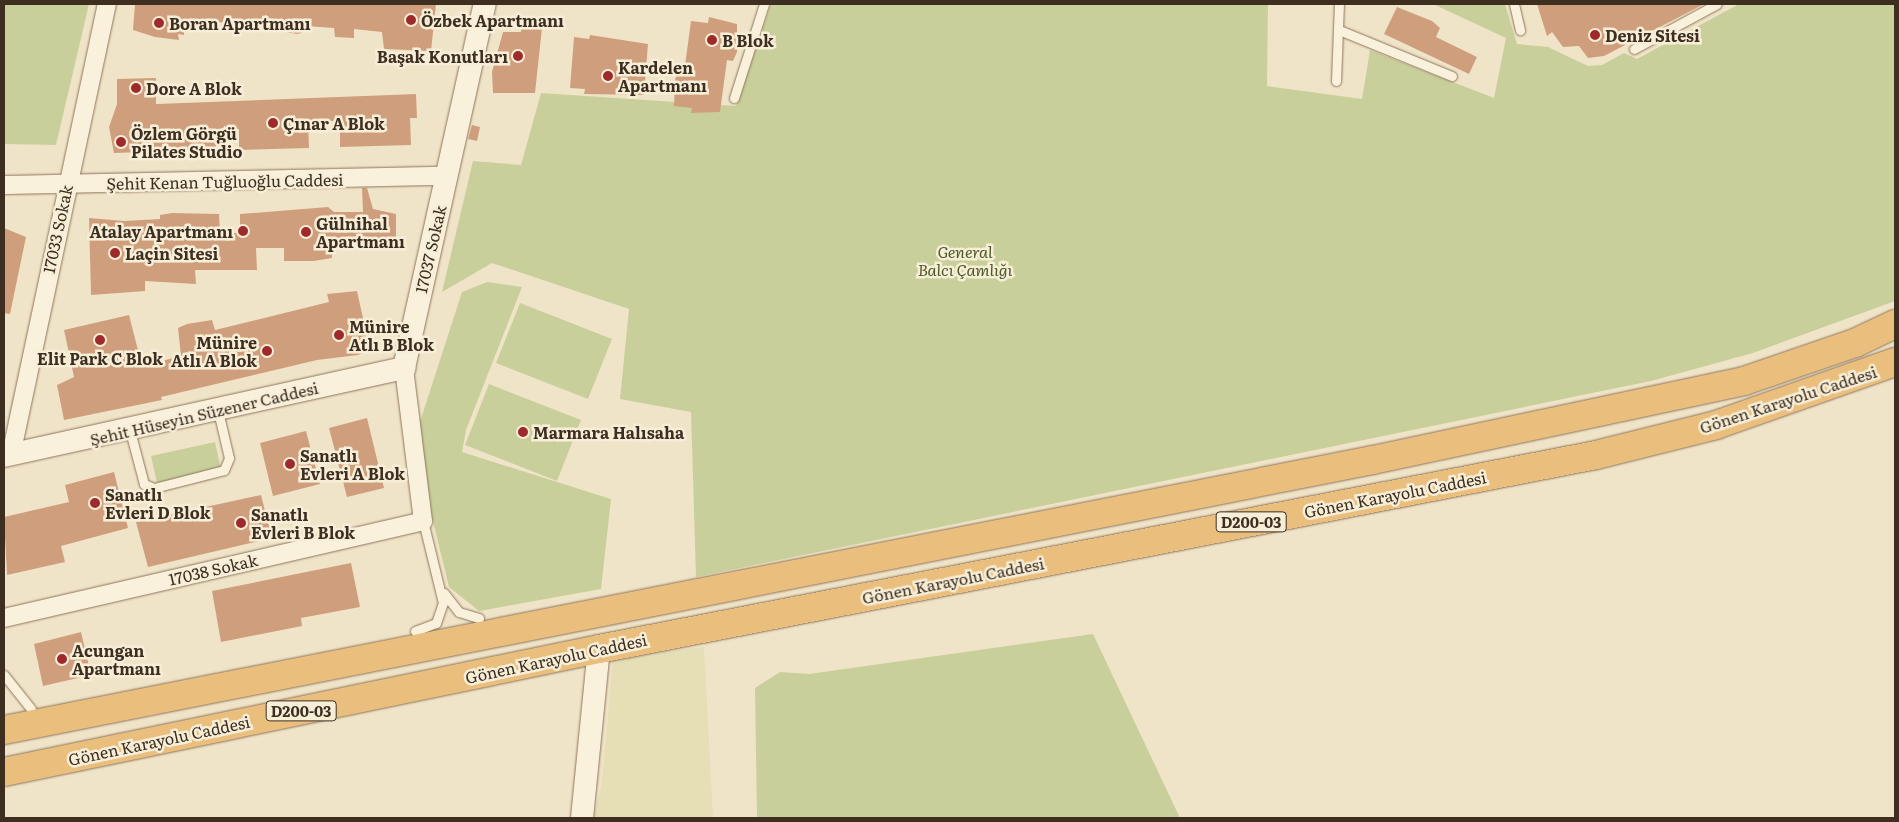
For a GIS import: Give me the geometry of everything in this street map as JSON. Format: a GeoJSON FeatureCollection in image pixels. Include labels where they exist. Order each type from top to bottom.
{"type":"FeatureCollection","features":[{"type":"Feature","properties":{"kind":"highway","name":"Gönen Karayolu Caddesi"},"geometry":{"type":"LineString","coordinates":[[4,730],[716,588],[1373,460],[1744,381],[1855,343],[1895,324]]}},
{"type":"Feature","properties":{"kind":"highway","name":"Gönen Karayolu Caddesi"},"geometry":{"type":"LineString","coordinates":[[4,772],[599,649],[1596,455],[1716,425],[1890,366]]}},
{"type":"Feature","properties":{"kind":"highway"},"geometry":{"type":"LineString","coordinates":[[599,649],[601,635],[614,623],[887,567],[953,542]]}},
{"type":"Feature","properties":{"kind":"highway"},"geometry":{"type":"LineString","coordinates":[[4,716],[478,618],[647,589],[716,588]]}},
{"type":"Feature","properties":{"kind":"highway"},"geometry":{"type":"LineString","coordinates":[[560,619],[592,623],[599,649]]}},
{"type":"Feature","properties":{"kind":"street","name":"17033 Sokak"},"geometry":{"type":"LineString","coordinates":[[7,456],[107,4]]}},
{"type":"Feature","properties":{"kind":"street","name":"17037 Sokak"},"geometry":{"type":"LineString","coordinates":[[423,521],[404,368],[485,4]]}},
{"type":"Feature","properties":{"kind":"street","name":"Şehit Kenan Tuğluoğlu Caddesi"},"geometry":{"type":"LineString","coordinates":[[4,185],[446,176]]}},
{"type":"Feature","properties":{"kind":"street","name":"Şehit Hüseyin Süzener Caddesi"},"geometry":{"type":"LineString","coordinates":[[7,456],[130,431],[404,368]]}},
{"type":"Feature","properties":{"kind":"street","name":"17038 Sokak"},"geometry":{"type":"LineString","coordinates":[[4,618],[423,521]]}},
{"type":"Feature","properties":{"kind":"street"},"geometry":{"type":"LineString","coordinates":[[582,818],[599,649]]}},
{"type":"Feature","properties":{"kind":"lane"},"geometry":{"type":"LineString","coordinates":[[734,98],[764,4]]}},
{"type":"Feature","properties":{"kind":"lane"},"geometry":{"type":"LineString","coordinates":[[1336,81],[1339,4]]}},
{"type":"Feature","properties":{"kind":"lane"},"geometry":{"type":"LineString","coordinates":[[1514,4],[1520,30]]}},
{"type":"Feature","properties":{"kind":"lane"},"geometry":{"type":"LineString","coordinates":[[1634,49],[1718,4]]}},
{"type":"Feature","properties":{"kind":"lane"},"geometry":{"type":"LineString","coordinates":[[1339,30],[1452,76]]}},
{"type":"Feature","properties":{"kind":"lane"},"geometry":{"type":"LineString","coordinates":[[130,431],[144,484],[154,488],[224,470],[229,458],[218,410]]}},
{"type":"Feature","properties":{"kind":"lane","name":"17037 Sokak"},"geometry":{"type":"LineString","coordinates":[[423,521],[439,584]]}},
{"type":"Feature","properties":{"kind":"lane"},"geometry":{"type":"LineString","coordinates":[[439,584],[454,607],[478,618]]}},
{"type":"Feature","properties":{"kind":"lane"},"geometry":{"type":"LineString","coordinates":[[415,631],[440,617],[443,603],[439,584]]}},
{"type":"Feature","properties":{"kind":"lane"},"geometry":{"type":"LineString","coordinates":[[4,675],[31,709]]}},
{"type":"Feature","properties":{"kind":"shaded area"},"geometry":{"type":"Polygon","coordinates":[[[704,647],[713,818],[593,818],[602,782],[613,658],[704,647]]]}},
{"type":"Feature","properties":{"kind":"green space"},"geometry":{"type":"Polygon","coordinates":[[[4,4],[89,4],[56,145],[4,144],[4,4]]]}},
{"type":"Feature","properties":{"kind":"green space","name":"General Balcı Çamlığı"},"geometry":{"type":"Polygon","coordinates":[[[771,4],[1268,4],[1267,86],[1362,99],[1370,50],[1494,98],[1506,38],[1433,4],[1505,4],[1517,44],[1548,47],[1588,66],[1602,65],[1624,53],[1637,59],[1739,4],[1895,4],[1895,301],[1753,353],[1651,381],[696,577],[691,412],[620,399],[629,309],[492,263],[442,292],[473,161],[521,165],[541,93],[736,106],[771,4]]]}},
{"type":"Feature","properties":{"kind":"green space"},"geometry":{"type":"Polygon","coordinates":[[[487,282],[522,287],[466,430],[462,452],[611,499],[601,589],[479,611],[449,587],[429,505],[418,428],[462,292],[487,282]]]}},
{"type":"Feature","properties":{"kind":"green space","name":"Marmara Halısaha"},"geometry":{"type":"Polygon","coordinates":[[[520,303],[612,339],[588,399],[496,363],[520,303]]]}},
{"type":"Feature","properties":{"kind":"green space","name":"Marmara Halısaha"},"geometry":{"type":"Polygon","coordinates":[[[489,384],[581,420],[557,481],[465,445],[489,384]]]}},
{"type":"Feature","properties":{"kind":"green space"},"geometry":{"type":"Polygon","coordinates":[[[215,442],[221,469],[157,483],[151,456],[215,442]]]}},
{"type":"Feature","properties":{"kind":"green space"},"geometry":{"type":"Polygon","coordinates":[[[1093,634],[1180,818],[757,818],[755,688],[780,672],[809,674],[1093,634]]]}},
{"type":"Feature","properties":{"kind":"building"},"geometry":{"type":"Polygon","coordinates":[[[135,4],[436,4],[431,51],[384,49],[382,32],[354,29],[354,38],[335,37],[334,28],[306,26],[306,31],[298,34],[212,21],[184,21],[184,35],[178,34],[179,40],[155,37],[133,30],[135,4]]]}},
{"type":"Feature","properties":{"kind":"building"},"geometry":{"type":"Polygon","coordinates":[[[1537,4],[1704,4],[1604,56],[1588,58],[1579,46],[1563,47],[1552,32],[1547,36],[1537,4]]]}},
{"type":"Feature","properties":{"kind":"building"},"geometry":{"type":"Polygon","coordinates":[[[1397,7],[1432,21],[1440,28],[1436,37],[1477,57],[1469,74],[1384,34],[1397,7]]]}},
{"type":"Feature","properties":{"kind":"building"},"geometry":{"type":"Polygon","coordinates":[[[709,17],[737,24],[737,52],[733,61],[727,60],[720,112],[691,113],[692,108],[674,106],[675,80],[678,72],[684,73],[691,21],[708,23],[709,17]]]}},
{"type":"Feature","properties":{"kind":"building","name":"Başak Konutları"},"geometry":{"type":"Polygon","coordinates":[[[521,23],[542,28],[535,93],[493,93],[492,72],[503,32],[521,32],[521,23]]]}},
{"type":"Feature","properties":{"kind":"building","name":"Kardelen Apartmanı"},"geometry":{"type":"Polygon","coordinates":[[[590,35],[648,44],[644,95],[584,94],[585,89],[570,88],[574,37],[589,39],[590,35]]]}},
{"type":"Feature","properties":{"kind":"building"},"geometry":{"type":"Polygon","coordinates":[[[156,78],[156,104],[416,94],[417,118],[410,118],[411,145],[340,147],[340,121],[308,121],[309,148],[239,150],[239,129],[215,129],[216,147],[205,150],[114,153],[109,127],[117,104],[117,79],[156,78]]]}},
{"type":"Feature","properties":{"kind":"building"},"geometry":{"type":"Polygon","coordinates":[[[472,125],[480,127],[477,141],[468,139],[472,125]]]}},
{"type":"Feature","properties":{"kind":"building"},"geometry":{"type":"Polygon","coordinates":[[[362,188],[367,188],[373,209],[396,214],[396,240],[382,247],[332,246],[332,258],[314,261],[284,261],[284,248],[256,248],[257,270],[195,270],[196,284],[145,281],[145,291],[91,295],[89,218],[124,221],[160,219],[160,215],[172,213],[219,214],[220,233],[240,233],[240,214],[328,207],[334,212],[363,212],[362,188]]]}},
{"type":"Feature","properties":{"kind":"building"},"geometry":{"type":"Polygon","coordinates":[[[4,228],[26,237],[10,314],[4,313],[4,228]]]}},
{"type":"Feature","properties":{"kind":"building"},"geometry":{"type":"Polygon","coordinates":[[[357,291],[370,350],[358,355],[317,360],[161,397],[162,400],[64,420],[57,385],[74,377],[64,330],[129,315],[141,362],[150,364],[181,356],[178,328],[187,324],[212,320],[215,330],[329,302],[327,294],[357,291]]]}},
{"type":"Feature","properties":{"kind":"building"},"geometry":{"type":"Polygon","coordinates":[[[367,418],[384,488],[347,497],[329,428],[367,418]]]}},
{"type":"Feature","properties":{"kind":"building","name":"Sanatlı Evleri A Blok"},"geometry":{"type":"Polygon","coordinates":[[[306,431],[320,484],[273,496],[260,443],[306,431]]]}},
{"type":"Feature","properties":{"kind":"building"},"geometry":{"type":"Polygon","coordinates":[[[114,472],[128,528],[61,546],[65,562],[7,575],[4,517],[69,502],[65,485],[114,472]]]}},
{"type":"Feature","properties":{"kind":"building"},"geometry":{"type":"Polygon","coordinates":[[[261,495],[272,538],[148,567],[136,522],[261,495]]]}},
{"type":"Feature","properties":{"kind":"building"},"geometry":{"type":"Polygon","coordinates":[[[351,563],[360,607],[301,618],[302,626],[221,642],[212,591],[351,563]]]}},
{"type":"Feature","properties":{"kind":"building","name":"Acungan Apartmanı"},"geometry":{"type":"Polygon","coordinates":[[[81,632],[91,675],[43,686],[34,644],[81,632]]]}},
{"type":"Feature","properties":{"kind":"place","name":"Özbek Apartmanı"},"geometry":{"type":"Point","coordinates":[411,20]}},
{"type":"Feature","properties":{"kind":"place","name":"Boran Apartmanı"},"geometry":{"type":"Point","coordinates":[159,23]}},
{"type":"Feature","properties":{"kind":"place","name":"Deniz Sitesi"},"geometry":{"type":"Point","coordinates":[1595,35]}},
{"type":"Feature","properties":{"kind":"place","name":"B Blok"},"geometry":{"type":"Point","coordinates":[712,40]}},
{"type":"Feature","properties":{"kind":"place","name":"Başak Konutları"},"geometry":{"type":"Point","coordinates":[518,56]}},
{"type":"Feature","properties":{"kind":"place","name":"Kardelen Apartmanı"},"geometry":{"type":"Point","coordinates":[608,76]}},
{"type":"Feature","properties":{"kind":"place","name":"Dore A Blok"},"geometry":{"type":"Point","coordinates":[136,88]}},
{"type":"Feature","properties":{"kind":"place","name":"Çınar A Blok"},"geometry":{"type":"Point","coordinates":[273,123]}},
{"type":"Feature","properties":{"kind":"place","name":"Özlem Görgü Pilates Studio"},"geometry":{"type":"Point","coordinates":[121,142]}},
{"type":"Feature","properties":{"kind":"place","name":"Atalay Apartmanı"},"geometry":{"type":"Point","coordinates":[243,231]}},
{"type":"Feature","properties":{"kind":"place","name":"Gülnihal Apartmanı"},"geometry":{"type":"Point","coordinates":[306,232]}},
{"type":"Feature","properties":{"kind":"place","name":"Laçin Sitesi"},"geometry":{"type":"Point","coordinates":[115,253]}},
{"type":"Feature","properties":{"kind":"place","name":"Münire Atlı B Blok"},"geometry":{"type":"Point","coordinates":[339,335]}},
{"type":"Feature","properties":{"kind":"place","name":"Elit Park C Blok"},"geometry":{"type":"Point","coordinates":[100,340]}},
{"type":"Feature","properties":{"kind":"place","name":"Münire Atlı A Blok"},"geometry":{"type":"Point","coordinates":[267,351]}},
{"type":"Feature","properties":{"kind":"place","name":"Marmara Halısaha"},"geometry":{"type":"Point","coordinates":[523,432]}},
{"type":"Feature","properties":{"kind":"place","name":"Sanatlı Evleri A Blok"},"geometry":{"type":"Point","coordinates":[290,464]}},
{"type":"Feature","properties":{"kind":"place","name":"Sanatlı Evleri D Blok"},"geometry":{"type":"Point","coordinates":[95,503]}},
{"type":"Feature","properties":{"kind":"place","name":"Sanatlı Evleri B Blok"},"geometry":{"type":"Point","coordinates":[241,523]}},
{"type":"Feature","properties":{"kind":"place","name":"Acungan Apartmanı"},"geometry":{"type":"Point","coordinates":[62,659]}}]}
